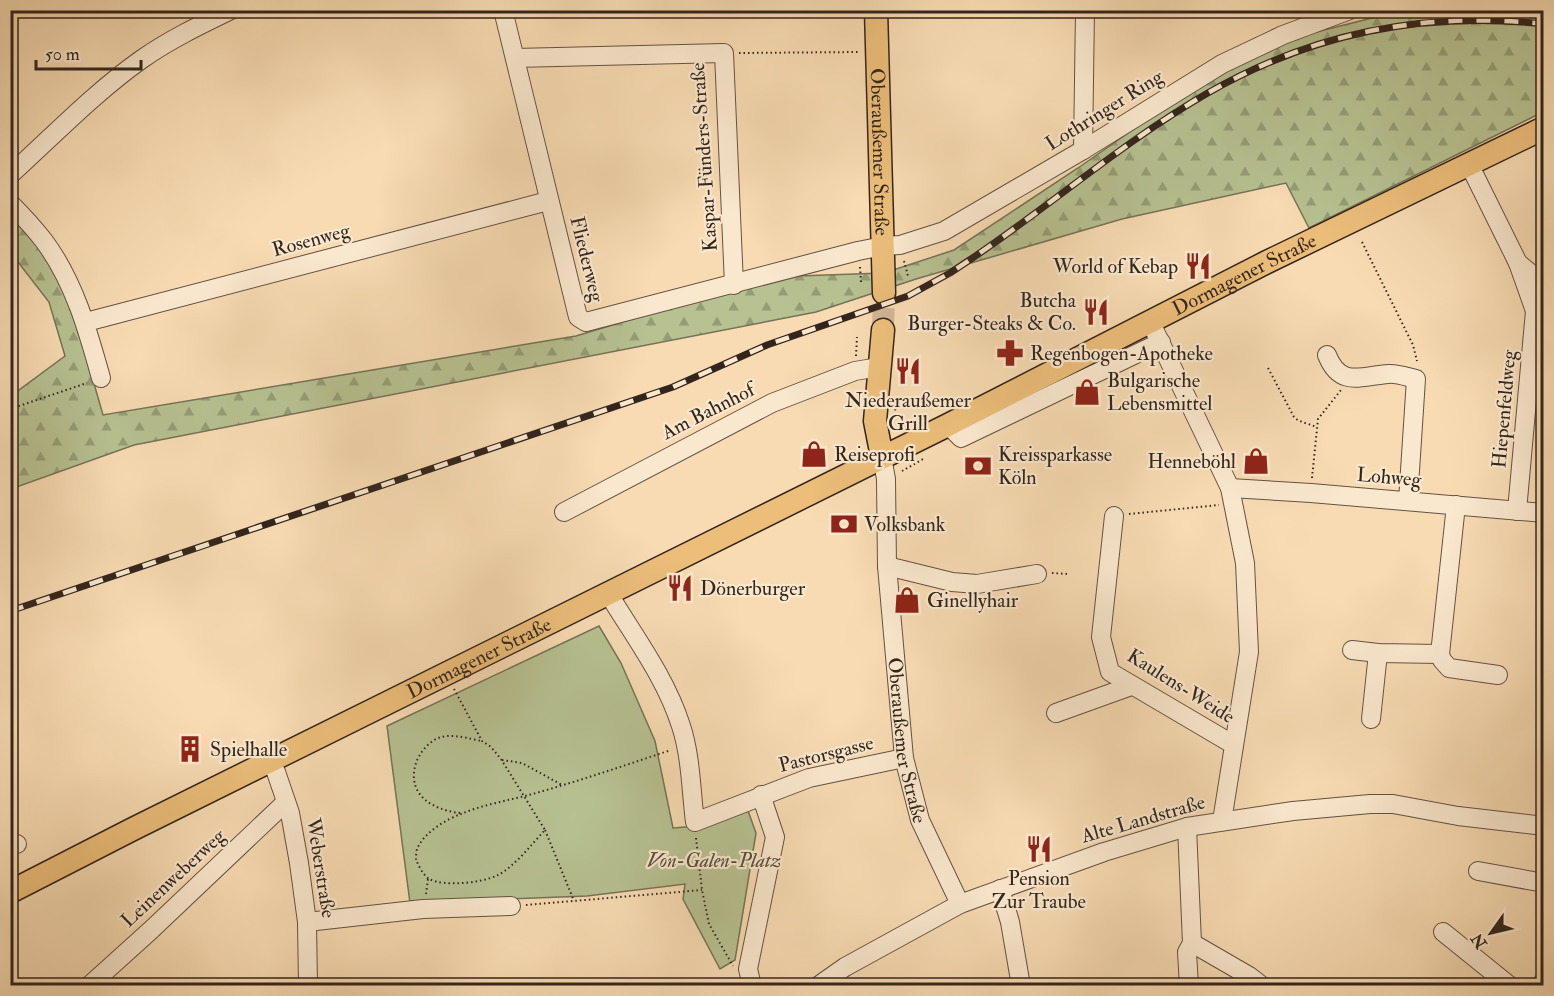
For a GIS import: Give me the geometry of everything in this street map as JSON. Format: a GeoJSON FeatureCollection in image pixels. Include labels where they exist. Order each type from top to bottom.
{"type":"FeatureCollection","features":[{"type":"Feature","properties":{"kind":"main road","name":"Oberaußemer Straße"},"geometry":{"type":"LineString","coordinates":[[876,10],[884,293]]}},
{"type":"Feature","properties":{"kind":"main road","name":"Dormagener Straße"},"geometry":{"type":"LineString","coordinates":[[10,892],[948,425],[1150,321],[1544,128]]}},
{"type":"Feature","properties":{"kind":"main road","name":"Oberaußemer Straße"},"geometry":{"type":"LineString","coordinates":[[882,457],[875,421],[883,330]]}},
{"type":"Feature","properties":{"kind":"street"},"geometry":{"type":"LineString","coordinates":[[10,175],[103,89],[143,59],[182,35],[231,10]]}},
{"type":"Feature","properties":{"kind":"street","name":"Fliederweg"},"geometry":{"type":"LineString","coordinates":[[503,10],[578,316],[586,322],[883,246]]}},
{"type":"Feature","properties":{"kind":"street"},"geometry":{"type":"LineString","coordinates":[[1083,150],[1085,10]]}},
{"type":"Feature","properties":{"kind":"street","name":"Lothringer Ring"},"geometry":{"type":"LineString","coordinates":[[883,246],[900,245],[944,231],[1083,150],[1222,64],[1283,35],[1350,10]]}},
{"type":"Feature","properties":{"kind":"street","name":"Kaspar-Fünders-Straße"},"geometry":{"type":"LineString","coordinates":[[515,58],[724,53],[734,285]]}},
{"type":"Feature","properties":{"kind":"street"},"geometry":{"type":"LineString","coordinates":[[1469,164],[1539,304]]}},
{"type":"Feature","properties":{"kind":"street","name":"Rosenweg"},"geometry":{"type":"LineString","coordinates":[[86,322],[548,201]]}},
{"type":"Feature","properties":{"kind":"street"},"geometry":{"type":"LineString","coordinates":[[10,203],[45,243],[70,287],[86,322],[101,378]]}},
{"type":"Feature","properties":{"kind":"street"},"geometry":{"type":"LineString","coordinates":[[1518,263],[1540,278]]}},
{"type":"Feature","properties":{"kind":"street","name":"Hiepenfeldweg"},"geometry":{"type":"LineString","coordinates":[[1517,511],[1539,304]]}},
{"type":"Feature","properties":{"kind":"street"},"geometry":{"type":"LineString","coordinates":[[1150,321],[1232,497],[1245,563],[1249,652],[1222,820]]}},
{"type":"Feature","properties":{"kind":"street","name":"Dormagener Straße"},"geometry":{"type":"LineString","coordinates":[[948,425],[961,438],[1161,342]]}},
{"type":"Feature","properties":{"kind":"street"},"geometry":{"type":"LineString","coordinates":[[1327,356],[1332,367],[1339,373],[1353,378],[1398,374],[1416,379],[1408,501]]}},
{"type":"Feature","properties":{"kind":"street","name":"Am Bahnhof"},"geometry":{"type":"LineString","coordinates":[[564,512],[772,403],[855,371],[879,367]]}},
{"type":"Feature","properties":{"kind":"street","name":"Oberaußemer Straße"},"geometry":{"type":"LineString","coordinates":[[882,457],[886,479],[887,566],[904,758],[922,823],[960,904]]}},
{"type":"Feature","properties":{"kind":"street","name":"Lohweg"},"geometry":{"type":"LineString","coordinates":[[1232,497],[1311,493],[1544,513]]}},
{"type":"Feature","properties":{"kind":"street"},"geometry":{"type":"LineString","coordinates":[[1455,505],[1440,654],[1449,668],[1497,675]]}},
{"type":"Feature","properties":{"kind":"street","name":"Kaulens-Weide"},"geometry":{"type":"LineString","coordinates":[[1114,516],[1098,590],[1101,637],[1110,672],[1234,745]]}},
{"type":"Feature","properties":{"kind":"street"},"geometry":{"type":"LineString","coordinates":[[887,566],[952,582],[977,584],[1037,574]]}},
{"type":"Feature","properties":{"kind":"street"},"geometry":{"type":"LineString","coordinates":[[608,593],[658,675],[682,728],[695,822]]}},
{"type":"Feature","properties":{"kind":"street"},"geometry":{"type":"LineString","coordinates":[[1352,650],[1378,653],[1440,654]]}},
{"type":"Feature","properties":{"kind":"street"},"geometry":{"type":"LineString","coordinates":[[1371,719],[1378,653]]}},
{"type":"Feature","properties":{"kind":"street"},"geometry":{"type":"LineString","coordinates":[[1056,713],[1131,686]]}},
{"type":"Feature","properties":{"kind":"street","name":"Pastorsgasse"},"geometry":{"type":"LineString","coordinates":[[695,822],[809,778],[904,758]]}},
{"type":"Feature","properties":{"kind":"street","name":"Weberstraße"},"geometry":{"type":"LineString","coordinates":[[270,761],[286,802],[299,863],[307,922],[308,986]]}},
{"type":"Feature","properties":{"kind":"street","name":"Pastorsgasse"},"geometry":{"type":"LineString","coordinates":[[746,976],[775,837],[761,795]]}},
{"type":"Feature","properties":{"kind":"street","name":"Leinenweberweg"},"geometry":{"type":"LineString","coordinates":[[89,986],[170,913],[286,802]]}},
{"type":"Feature","properties":{"kind":"street","name":"Alte Landstraße"},"geometry":{"type":"LineString","coordinates":[[818,986],[845,967],[960,904],[1096,848],[1187,827],[1222,820],[1370,804],[1393,804],[1458,816],[1544,826]]}},
{"type":"Feature","properties":{"kind":"street"},"geometry":{"type":"LineString","coordinates":[[1187,827],[1191,943],[1187,952],[1189,986]]}},
{"type":"Feature","properties":{"kind":"street"},"geometry":{"type":"LineString","coordinates":[[1478,871],[1544,883]]}},
{"type":"Feature","properties":{"kind":"street"},"geometry":{"type":"LineString","coordinates":[[1000,889],[1010,922],[1021,986]]}},
{"type":"Feature","properties":{"kind":"street"},"geometry":{"type":"LineString","coordinates":[[307,922],[423,909],[511,906]]}},
{"type":"Feature","properties":{"kind":"street"},"geometry":{"type":"LineString","coordinates":[[1443,932],[1510,986]]}},
{"type":"Feature","properties":{"kind":"street"},"geometry":{"type":"LineString","coordinates":[[1191,943],[1249,976],[1262,986]]}},
{"type":"Feature","properties":{"kind":"street"},"geometry":{"type":"LineString","coordinates":[[1540,986],[1544,981]]}},
{"type":"Feature","properties":{"kind":"path"},"geometry":{"type":"LineString","coordinates":[[724,53],[877,52]]}},
{"type":"Feature","properties":{"kind":"path"},"geometry":{"type":"LineString","coordinates":[[1362,242],[1413,345],[1417,363],[1416,379]]}},
{"type":"Feature","properties":{"kind":"path"},"geometry":{"type":"LineString","coordinates":[[1269,368],[1294,417],[1316,427]]}},
{"type":"Feature","properties":{"kind":"path"},"geometry":{"type":"LineString","coordinates":[[10,409],[101,378]]}},
{"type":"Feature","properties":{"kind":"path"},"geometry":{"type":"LineString","coordinates":[[1311,493],[1316,427],[1323,410],[1353,378]]}},
{"type":"Feature","properties":{"kind":"path"},"geometry":{"type":"LineString","coordinates":[[1114,516],[1232,497]]}},
{"type":"Feature","properties":{"kind":"path"},"geometry":{"type":"LineString","coordinates":[[446,674],[482,741]]}},
{"type":"Feature","properties":{"kind":"path"},"geometry":{"type":"LineString","coordinates":[[461,813],[445,811],[426,801],[416,791],[412,776],[419,754],[437,739],[453,736],[482,741],[491,747],[501,759],[545,830],[574,901]]}},
{"type":"Feature","properties":{"kind":"path"},"geometry":{"type":"LineString","coordinates":[[545,830],[527,850],[498,875],[468,883],[445,883],[428,878],[416,860],[418,847],[427,836],[461,813],[562,785],[686,746]]}},
{"type":"Feature","properties":{"kind":"path"},"geometry":{"type":"LineString","coordinates":[[501,759],[522,763],[562,785]]}},
{"type":"Feature","properties":{"kind":"path"},"geometry":{"type":"LineString","coordinates":[[695,822],[702,890],[709,924],[746,976]]}},
{"type":"Feature","properties":{"kind":"path"},"geometry":{"type":"LineString","coordinates":[[511,906],[702,890]]}},
{"type":"Feature","properties":{"kind":"green space"},"geometry":{"type":"Polygon","coordinates":[[[1524,10],[1543,16],[1543,112],[1309,228],[1286,183],[1122,219],[916,279],[816,312],[134,445],[11,489],[11,396],[65,356],[49,302],[11,253],[11,214],[50,259],[75,317],[103,415],[576,336],[729,290],[797,276],[884,273],[954,250],[1078,168],[1216,72],[1280,41],[1392,13],[1524,10]]]}},
{"type":"Feature","properties":{"kind":"green space","name":"Von-Galen-Platz"},"geometry":{"type":"Polygon","coordinates":[[[599,626],[621,663],[655,741],[673,828],[698,826],[747,808],[756,833],[735,960],[720,969],[683,899],[685,884],[587,896],[410,903],[387,726],[599,626]]]}},
{"type":"Feature","properties":{"kind":"tunnel"},"geometry":{"type":"LineString","coordinates":[[883,330],[884,293]]}},
{"type":"Feature","properties":{"kind":"railway"},"geometry":{"type":"LineString","coordinates":[[10,611],[673,387],[767,345],[908,296],[971,259],[1116,153],[1175,113],[1246,73],[1286,56],[1369,31],[1411,24],[1455,21],[1544,24]]}},
{"type":"Feature","properties":{"kind":"place","name":"World of Kebap"},"geometry":{"type":"Point","coordinates":[1198,266]}},
{"type":"Feature","properties":{"kind":"place","name":"Butcha Burger-Steaks & Co."},"geometry":{"type":"Point","coordinates":[1096,312]}},
{"type":"Feature","properties":{"kind":"place","name":"Regenbogen-Apotheke"},"geometry":{"type":"Point","coordinates":[1010,353]}},
{"type":"Feature","properties":{"kind":"place","name":"Niederaußemer Grill"},"geometry":{"type":"Point","coordinates":[908,371]}},
{"type":"Feature","properties":{"kind":"place","name":"Bulgarische Lebensmittel"},"geometry":{"type":"Point","coordinates":[1087,392]}},
{"type":"Feature","properties":{"kind":"place","name":"Reiseprofi"},"geometry":{"type":"Point","coordinates":[814,454]}},
{"type":"Feature","properties":{"kind":"place","name":"Henneböhl"},"geometry":{"type":"Point","coordinates":[1256,461]}},
{"type":"Feature","properties":{"kind":"place","name":"Kreissparkasse Köln"},"geometry":{"type":"Point","coordinates":[978,466]}},
{"type":"Feature","properties":{"kind":"place","name":"Volksbank"},"geometry":{"type":"Point","coordinates":[844,524]}},
{"type":"Feature","properties":{"kind":"place","name":"Dönerburger"},"geometry":{"type":"Point","coordinates":[680,588]}},
{"type":"Feature","properties":{"kind":"place","name":"Ginellyhair"},"geometry":{"type":"Point","coordinates":[907,600]}},
{"type":"Feature","properties":{"kind":"place","name":"Spielhalle"},"geometry":{"type":"Point","coordinates":[190,749]}},
{"type":"Feature","properties":{"kind":"place","name":"Pension Zur Traube"},"geometry":{"type":"Point","coordinates":[1039,849]}}]}
